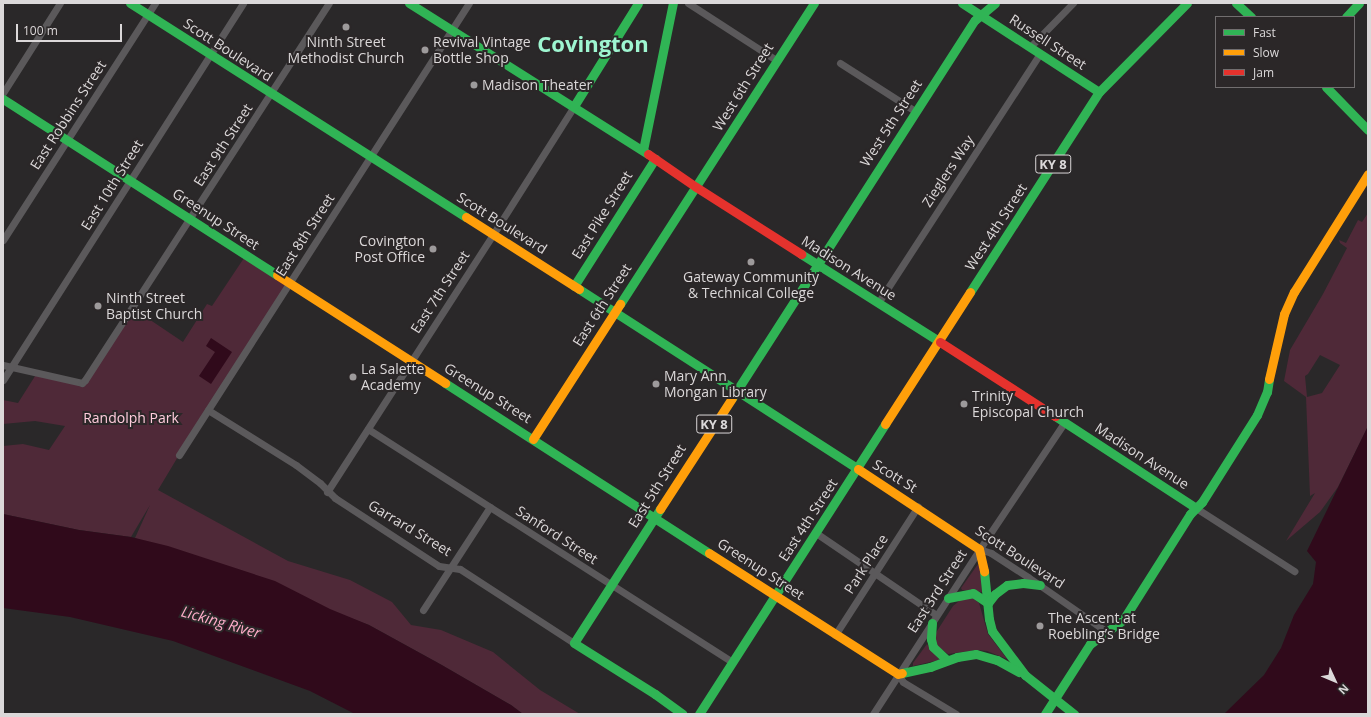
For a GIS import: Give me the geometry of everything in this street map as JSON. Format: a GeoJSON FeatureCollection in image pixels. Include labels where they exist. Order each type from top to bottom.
{"type":"FeatureCollection","features":[{"type":"Feature","properties":{"kind":"main road","name":"Scott Boulevard"},"geometry":{"type":"LineString","coordinates":[[130,3],[858,469]]}},
{"type":"Feature","properties":{"kind":"main road","name":"Madison Avenue"},"geometry":{"type":"LineString","coordinates":[[409,3],[643,150],[696,187],[940,342],[1196,508]]}},
{"type":"Feature","properties":{"kind":"main road"},"geometry":{"type":"LineString","coordinates":[[574,106],[638,3]]}},
{"type":"Feature","properties":{"kind":"main road"},"geometry":{"type":"LineString","coordinates":[[643,150],[673,3]]}},
{"type":"Feature","properties":{"kind":"main road","name":"West 6th Street"},"geometry":{"type":"LineString","coordinates":[[696,187],[776,60],[814,3]]}},
{"type":"Feature","properties":{"kind":"main road","name":"Russell Street"},"geometry":{"type":"LineString","coordinates":[[962,3],[1099,92]]}},
{"type":"Feature","properties":{"kind":"main road","name":"West 5th Street"},"geometry":{"type":"LineString","coordinates":[[817,265],[975,20],[995,3]]}},
{"type":"Feature","properties":{"kind":"main road","name":"West 4th Street"},"geometry":{"type":"LineString","coordinates":[[940,342],[1099,92],[1188,3]]}},
{"type":"Feature","properties":{"kind":"main road"},"geometry":{"type":"LineString","coordinates":[[1236,3],[1250,16]]}},
{"type":"Feature","properties":{"kind":"main road"},"geometry":{"type":"LineString","coordinates":[[1347,16],[1359,3]]}},
{"type":"Feature","properties":{"kind":"main road"},"geometry":{"type":"LineString","coordinates":[[1327,88],[1361,121],[1368,130]]}},
{"type":"Feature","properties":{"kind":"main road","name":"Greenup Street"},"geometry":{"type":"LineString","coordinates":[[3,99],[534,439],[776,595],[835,635],[898,674]]}},
{"type":"Feature","properties":{"kind":"main road","name":"East Pike Street"},"geometry":{"type":"LineString","coordinates":[[574,286],[655,159]]}},
{"type":"Feature","properties":{"kind":"main road"},"geometry":{"type":"LineString","coordinates":[[1045,714],[1090,644],[1122,620],[1175,537],[1202,502],[1257,415],[1267,392],[1277,339],[1284,314],[1294,292],[1368,174]]}},
{"type":"Feature","properties":{"kind":"main road","name":"East 6th Street"},"geometry":{"type":"LineString","coordinates":[[534,439],[614,312],[696,187]]}},
{"type":"Feature","properties":{"kind":"main road","name":"East 5th Street"},"geometry":{"type":"LineString","coordinates":[[574,643],[817,265]]}},
{"type":"Feature","properties":{"kind":"main road","name":"East 4th Street"},"geometry":{"type":"LineString","coordinates":[[699,714],[940,342]]}},
{"type":"Feature","properties":{"kind":"main road","name":"Scott St"},"geometry":{"type":"LineString","coordinates":[[858,469],[918,506]]}},
{"type":"Feature","properties":{"kind":"main road","name":"Scott Boulevard"},"geometry":{"type":"LineString","coordinates":[[918,506],[979,549]]}},
{"type":"Feature","properties":{"kind":"main road"},"geometry":{"type":"LineString","coordinates":[[979,549],[986,578],[988,619],[998,642],[1025,675],[1048,695],[1074,714]]}},
{"type":"Feature","properties":{"kind":"main road"},"geometry":{"type":"LineString","coordinates":[[988,603],[995,594],[1007,585],[1023,582],[1040,585]]}},
{"type":"Feature","properties":{"kind":"main road"},"geometry":{"type":"LineString","coordinates":[[948,598],[966,592],[973,593],[988,603]]}},
{"type":"Feature","properties":{"kind":"main road"},"geometry":{"type":"LineString","coordinates":[[934,619],[931,639],[933,647],[947,660]]}},
{"type":"Feature","properties":{"kind":"main road","name":"Garrard Street"},"geometry":{"type":"LineString","coordinates":[[574,643],[655,694],[682,714]]}},
{"type":"Feature","properties":{"kind":"main road"},"geometry":{"type":"LineString","coordinates":[[898,674],[930,667],[947,660],[976,654],[988,656],[1025,675]]}},
{"type":"Feature","properties":{"kind":"street"},"geometry":{"type":"LineString","coordinates":[[3,93],[60,3]]}},
{"type":"Feature","properties":{"kind":"street","name":"East Robbins Street"},"geometry":{"type":"LineString","coordinates":[[4,236],[155,3]]}},
{"type":"Feature","properties":{"kind":"street","name":"East 10th Street"},"geometry":{"type":"LineString","coordinates":[[3,380],[243,3]]}},
{"type":"Feature","properties":{"kind":"street","name":"East 9th Street"},"geometry":{"type":"LineString","coordinates":[[11,367],[82,383],[85,380],[329,3]]}},
{"type":"Feature","properties":{"kind":"street","name":"East 8th Street"},"geometry":{"type":"LineString","coordinates":[[179,454],[469,3]]}},
{"type":"Feature","properties":{"kind":"street"},"geometry":{"type":"LineString","coordinates":[[688,3],[776,60]]}},
{"type":"Feature","properties":{"kind":"street"},"geometry":{"type":"LineString","coordinates":[[1030,47],[1073,3]]}},
{"type":"Feature","properties":{"kind":"street","name":"Zieglers Way"},"geometry":{"type":"LineString","coordinates":[[878,303],[1040,54]]}},
{"type":"Feature","properties":{"kind":"street"},"geometry":{"type":"LineString","coordinates":[[840,63],[916,111]]}},
{"type":"Feature","properties":{"kind":"street","name":"East 7th Street"},"geometry":{"type":"LineString","coordinates":[[327,492],[574,106]]}},
{"type":"Feature","properties":{"kind":"street"},"geometry":{"type":"LineString","coordinates":[[3,365],[11,367]]}},
{"type":"Feature","properties":{"kind":"street","name":"Garrard Street"},"geometry":{"type":"LineString","coordinates":[[208,410],[296,464],[320,483],[327,492],[440,566],[460,569],[574,643]]}},
{"type":"Feature","properties":{"kind":"street","name":"East 3rd Street"},"geometry":{"type":"LineString","coordinates":[[873,714],[979,549],[1064,422]]}},
{"type":"Feature","properties":{"kind":"street","name":"Sanford Street"},"geometry":{"type":"LineString","coordinates":[[368,429],[732,662]]}},
{"type":"Feature","properties":{"kind":"street","name":"Park Place"},"geometry":{"type":"LineString","coordinates":[[835,635],[918,506]]}},
{"type":"Feature","properties":{"kind":"street"},"geometry":{"type":"LineString","coordinates":[[423,610],[490,507]]}},
{"type":"Feature","properties":{"kind":"street","name":"Madison Avenue"},"geometry":{"type":"LineString","coordinates":[[1196,508],[1294,571]]}},
{"type":"Feature","properties":{"kind":"street"},"geometry":{"type":"LineString","coordinates":[[816,533],[876,573],[934,619]]}},
{"type":"Feature","properties":{"kind":"street","name":"Scott Boulevard"},"geometry":{"type":"LineString","coordinates":[[979,549],[991,553],[1107,632]]}},
{"type":"Feature","properties":{"kind":"street","name":"Greenup Street"},"geometry":{"type":"LineString","coordinates":[[898,674],[903,682],[956,714]]}},
{"type":"Feature","properties":{"kind":"green space"},"geometry":{"type":"Polygon","coordinates":[[[1368,213],[1368,426],[1338,487],[1320,512],[1286,541],[1315,493],[1310,496],[1306,397],[1284,381],[1290,350],[1323,294],[1347,248],[1340,243],[1339,240],[1346,243],[1358,220],[1362,222],[1368,213]],[[1320,355],[1308,374],[1305,376],[1307,397],[1322,393],[1340,365],[1320,355]]]}},
{"type":"Feature","properties":{"kind":"green space","name":"Randolph Park"},"geometry":{"type":"Polygon","coordinates":[[[246,255],[290,283],[158,490],[288,561],[350,580],[392,602],[411,625],[441,630],[493,652],[540,690],[580,714],[523,714],[511,705],[369,625],[135,538],[150,505],[131,537],[79,530],[3,514],[3,446],[23,444],[49,450],[65,426],[35,421],[3,424],[3,400],[18,403],[37,373],[82,383],[131,307],[183,342],[207,304],[212,306],[246,255]]]}},
{"type":"Feature","properties":{"kind":"green space"},"geometry":{"type":"Polygon","coordinates":[[[978,564],[981,573],[982,592],[962,590],[961,588],[978,564]]]}},
{"type":"Feature","properties":{"kind":"green space"},"geometry":{"type":"Polygon","coordinates":[[[970,596],[979,603],[988,634],[1007,659],[987,651],[976,650],[948,654],[937,646],[935,635],[953,606],[963,598],[970,596]]]}},
{"type":"Feature","properties":{"kind":"green space"},"geometry":{"type":"Polygon","coordinates":[[[927,644],[939,660],[913,666],[913,663],[927,644]]]}},
{"type":"Feature","properties":{"kind":"water"},"geometry":{"type":"Polygon","coordinates":[[[211,338],[232,352],[211,384],[199,376],[215,352],[206,346],[211,338]]]}},
{"type":"Feature","properties":{"kind":"water"},"geometry":{"type":"Polygon","coordinates":[[[1368,426],[1368,714],[1224,714],[1264,675],[1281,648],[1294,615],[1313,584],[1316,562],[1307,551],[1368,426]]]}},
{"type":"Feature","properties":{"kind":"water","name":"Licking River"},"geometry":{"type":"Polygon","coordinates":[[[3,514],[79,530],[131,537],[168,546],[275,581],[330,609],[369,625],[511,705],[523,714],[355,714],[310,691],[173,641],[70,617],[3,608],[3,514]]]}},
{"type":"Feature","properties":{"kind":"traffic: fast"},"geometry":{"type":"LineString","coordinates":[[130,3],[466,217]]}},
{"type":"Feature","properties":{"kind":"traffic: fast"},"geometry":{"type":"LineString","coordinates":[[409,3],[648,154]]}},
{"type":"Feature","properties":{"kind":"traffic: fast"},"geometry":{"type":"LineString","coordinates":[[574,106],[638,3]]}},
{"type":"Feature","properties":{"kind":"traffic: fast"},"geometry":{"type":"LineString","coordinates":[[643,150],[673,3]]}},
{"type":"Feature","properties":{"kind":"traffic: fast"},"geometry":{"type":"LineString","coordinates":[[620,304],[814,3]]}},
{"type":"Feature","properties":{"kind":"traffic: fast"},"geometry":{"type":"LineString","coordinates":[[962,3],[1099,92]]}},
{"type":"Feature","properties":{"kind":"traffic: fast"},"geometry":{"type":"LineString","coordinates":[[732,398],[975,20],[995,3]]}},
{"type":"Feature","properties":{"kind":"traffic: fast"},"geometry":{"type":"LineString","coordinates":[[970,292],[1099,92],[1187,3]]}},
{"type":"Feature","properties":{"kind":"traffic: fast"},"geometry":{"type":"LineString","coordinates":[[1236,3],[1250,16]]}},
{"type":"Feature","properties":{"kind":"traffic: fast"},"geometry":{"type":"LineString","coordinates":[[1347,16],[1359,3]]}},
{"type":"Feature","properties":{"kind":"traffic: fast"},"geometry":{"type":"LineString","coordinates":[[1327,88],[1368,130]]}},
{"type":"Feature","properties":{"kind":"traffic: fast"},"geometry":{"type":"LineString","coordinates":[[3,99],[277,275]]}},
{"type":"Feature","properties":{"kind":"traffic: fast"},"geometry":{"type":"LineString","coordinates":[[574,286],[655,159]]}},
{"type":"Feature","properties":{"kind":"traffic: fast"},"geometry":{"type":"LineString","coordinates":[[801,254],[940,342]]}},
{"type":"Feature","properties":{"kind":"traffic: fast"},"geometry":{"type":"LineString","coordinates":[[579,289],[858,469]]}},
{"type":"Feature","properties":{"kind":"traffic: fast"},"geometry":{"type":"LineString","coordinates":[[1045,714],[1090,644],[1123,620],[1190,514],[1202,502],[1257,415],[1267,392],[1269,379]]}},
{"type":"Feature","properties":{"kind":"traffic: fast"},"geometry":{"type":"LineString","coordinates":[[445,383],[709,553]]}},
{"type":"Feature","properties":{"kind":"traffic: fast"},"geometry":{"type":"LineString","coordinates":[[1055,416],[1196,508]]}},
{"type":"Feature","properties":{"kind":"traffic: fast"},"geometry":{"type":"LineString","coordinates":[[699,714],[885,424]]}},
{"type":"Feature","properties":{"kind":"traffic: fast"},"geometry":{"type":"LineString","coordinates":[[660,509],[574,643],[655,694],[683,714]]}},
{"type":"Feature","properties":{"kind":"traffic: fast"},"geometry":{"type":"LineString","coordinates":[[984,571],[989,619],[992,631],[1025,675],[1074,714]]}},
{"type":"Feature","properties":{"kind":"traffic: fast"},"geometry":{"type":"LineString","coordinates":[[948,598],[973,593],[988,603],[995,594],[1007,585],[1023,583],[1040,585]]}},
{"type":"Feature","properties":{"kind":"traffic: fast"},"geometry":{"type":"LineString","coordinates":[[932,623],[931,639],[933,647],[947,660]]}},
{"type":"Feature","properties":{"kind":"traffic: fast"},"geometry":{"type":"LineString","coordinates":[[902,673],[930,667],[957,657],[976,654],[997,660],[1019,672]]}},
{"type":"Feature","properties":{"kind":"traffic: slow"},"geometry":{"type":"LineString","coordinates":[[1269,379],[1284,314],[1294,292],[1368,174]]}},
{"type":"Feature","properties":{"kind":"traffic: slow"},"geometry":{"type":"LineString","coordinates":[[466,217],[579,289]]}},
{"type":"Feature","properties":{"kind":"traffic: slow"},"geometry":{"type":"LineString","coordinates":[[277,275],[445,383]]}},
{"type":"Feature","properties":{"kind":"traffic: slow"},"geometry":{"type":"LineString","coordinates":[[885,424],[970,292]]}},
{"type":"Feature","properties":{"kind":"traffic: slow"},"geometry":{"type":"LineString","coordinates":[[533,439],[620,304]]}},
{"type":"Feature","properties":{"kind":"traffic: slow"},"geometry":{"type":"LineString","coordinates":[[660,509],[732,398]]}},
{"type":"Feature","properties":{"kind":"traffic: slow"},"geometry":{"type":"LineString","coordinates":[[858,469],[979,549],[984,571]]}},
{"type":"Feature","properties":{"kind":"traffic: slow"},"geometry":{"type":"LineString","coordinates":[[709,553],[898,674],[902,673]]}},
{"type":"Feature","properties":{"kind":"traffic: jam"},"geometry":{"type":"LineString","coordinates":[[648,154],[696,187],[801,254]]}},
{"type":"Feature","properties":{"kind":"traffic: jam"},"geometry":{"type":"LineString","coordinates":[[940,342],[1055,416]]}},
{"type":"Feature","properties":{"kind":"place","name":"Ninth Street Methodist Church"},"geometry":{"type":"Point","coordinates":[346,27]}},
{"type":"Feature","properties":{"kind":"place","name":"Revival Vintage Bottle Shop"},"geometry":{"type":"Point","coordinates":[425,50]}},
{"type":"Feature","properties":{"kind":"place","name":"Madison Theater"},"geometry":{"type":"Point","coordinates":[474,85]}},
{"type":"Feature","properties":{"kind":"place","name":"Covington Post Office"},"geometry":{"type":"Point","coordinates":[433,249]}},
{"type":"Feature","properties":{"kind":"place","name":"Gateway Community & Technical College"},"geometry":{"type":"Point","coordinates":[751,262]}},
{"type":"Feature","properties":{"kind":"place","name":"Ninth Street Baptist Church"},"geometry":{"type":"Point","coordinates":[98,306]}},
{"type":"Feature","properties":{"kind":"place","name":"La Salette Academy"},"geometry":{"type":"Point","coordinates":[353,377]}},
{"type":"Feature","properties":{"kind":"place","name":"Mary Ann Mongan Library"},"geometry":{"type":"Point","coordinates":[656,384]}},
{"type":"Feature","properties":{"kind":"place","name":"Trinity Episcopal Church"},"geometry":{"type":"Point","coordinates":[964,404]}},
{"type":"Feature","properties":{"kind":"place","name":"The Ascent at Roebling’s Bridge"},"geometry":{"type":"Point","coordinates":[1040,626]}},
{"type":"Feature","properties":{"kind":"district","name":"Covington"},"geometry":{"type":"Point","coordinates":[593,44]}}]}
